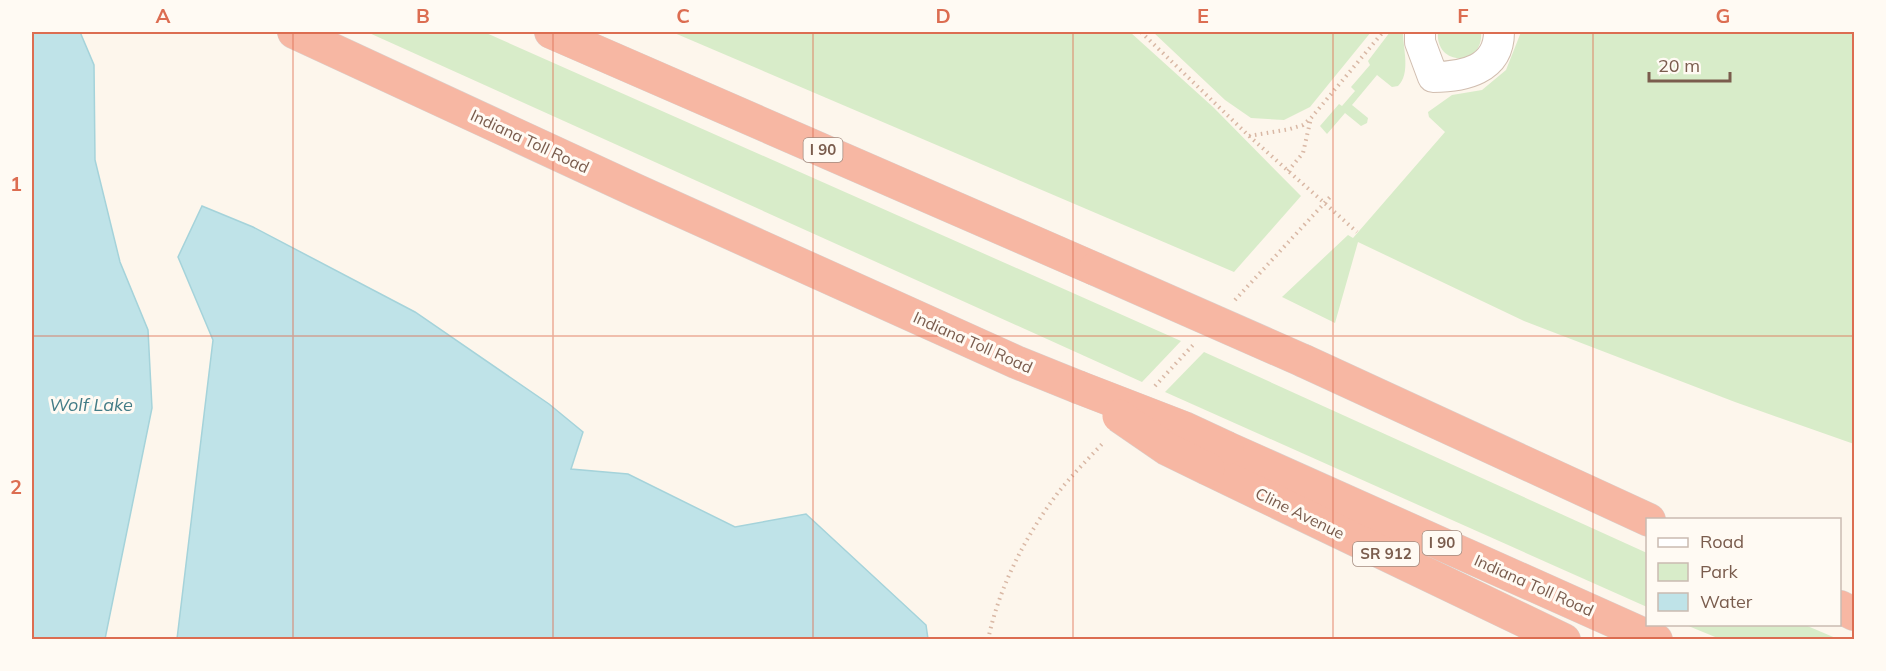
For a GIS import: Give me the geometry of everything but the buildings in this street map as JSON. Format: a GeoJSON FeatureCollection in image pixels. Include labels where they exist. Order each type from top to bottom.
{"type":"FeatureCollection","features":[{"type":"Feature","properties":{"kind":"highway","name":"Indiana Toll Road"},"geometry":{"type":"LineString","coordinates":[[294,32],[635,190],[1016,362],[1078,387]]}},
{"type":"Feature","properties":{"kind":"highway","name":"I 90"},"geometry":{"type":"LineString","coordinates":[[550,32],[1304,361],[1647,518]]}},
{"type":"Feature","properties":{"kind":"highway","name":"Cline Avenue"},"geometry":{"type":"LineString","coordinates":[[1078,387],[1167,449],[1217,459],[1564,639]]}},
{"type":"Feature","properties":{"kind":"highway","name":"Indiana Toll Road"},"geometry":{"type":"LineString","coordinates":[[1217,459],[1656,639]]}},
{"type":"Feature","properties":{"kind":"street"},"geometry":{"type":"LineString","coordinates":[[1420,32],[1420,42],[1432,77],[1466,75],[1478,69],[1495,51],[1499,41],[1499,32]]}},
{"type":"Feature","properties":{"kind":"path"},"geometry":{"type":"LineString","coordinates":[[1141,32],[1249,136],[1357,232]]}},
{"type":"Feature","properties":{"kind":"path"},"geometry":{"type":"LineString","coordinates":[[1249,136],[1303,125],[1383,32]]}},
{"type":"Feature","properties":{"kind":"path"},"geometry":{"type":"LineString","coordinates":[[1288,171],[1303,153],[1311,118]]}},
{"type":"Feature","properties":{"kind":"green space"},"geometry":{"type":"Polygon","coordinates":[[[367,32],[484,32],[1181,341],[1142,382],[367,32]]]}},
{"type":"Feature","properties":{"kind":"green space"},"geometry":{"type":"Polygon","coordinates":[[[672,32],[1130,32],[1213,107],[1301,196],[1234,272],[672,32]]]}},
{"type":"Feature","properties":{"kind":"green space"},"geometry":{"type":"Polygon","coordinates":[[[1153,32],[1371,32],[1310,107],[1284,120],[1251,118],[1225,100],[1153,32]]]}},
{"type":"Feature","properties":{"kind":"green space"},"geometry":{"type":"Polygon","coordinates":[[[1390,32],[1403,32],[1405,68],[1402,81],[1398,86],[1392,87],[1377,75],[1352,105],[1368,118],[1367,123],[1361,126],[1345,113],[1327,134],[1320,126],[1339,104],[1342,106],[1355,91],[1351,87],[1370,65],[1368,61],[1390,32]]]}},
{"type":"Feature","properties":{"kind":"green space"},"geometry":{"type":"Polygon","coordinates":[[[1438,32],[1481,32],[1480,43],[1475,52],[1468,57],[1451,57],[1444,52],[1439,43],[1438,32]]]}},
{"type":"Feature","properties":{"kind":"green space"},"geometry":{"type":"Polygon","coordinates":[[[1521,32],[1854,32],[1854,444],[1735,402],[1524,321],[1358,242],[1335,323],[1282,297],[1348,235],[1353,238],[1445,132],[1429,117],[1428,112],[1452,95],[1482,90],[1506,70],[1521,32]]]}},
{"type":"Feature","properties":{"kind":"green space"},"geometry":{"type":"Polygon","coordinates":[[[1204,352],[1646,553],[1646,607],[1165,392],[1204,352]]]}},
{"type":"Feature","properties":{"kind":"green space"},"geometry":{"type":"Polygon","coordinates":[[[1688,626],[1807,626],[1838,639],[1720,639],[1688,626]]]}},
{"type":"Feature","properties":{"kind":"water","name":"Wolf Lake"},"geometry":{"type":"Polygon","coordinates":[[[32,32],[80,32],[94,65],[95,160],[120,262],[148,330],[152,408],[105,639],[32,639],[32,32]]]}},
{"type":"Feature","properties":{"kind":"water"},"geometry":{"type":"Polygon","coordinates":[[[202,206],[253,227],[415,312],[549,404],[583,432],[571,469],[628,474],[735,527],[806,514],[926,625],[928,639],[177,639],[213,340],[178,257],[202,206]]]}}]}
